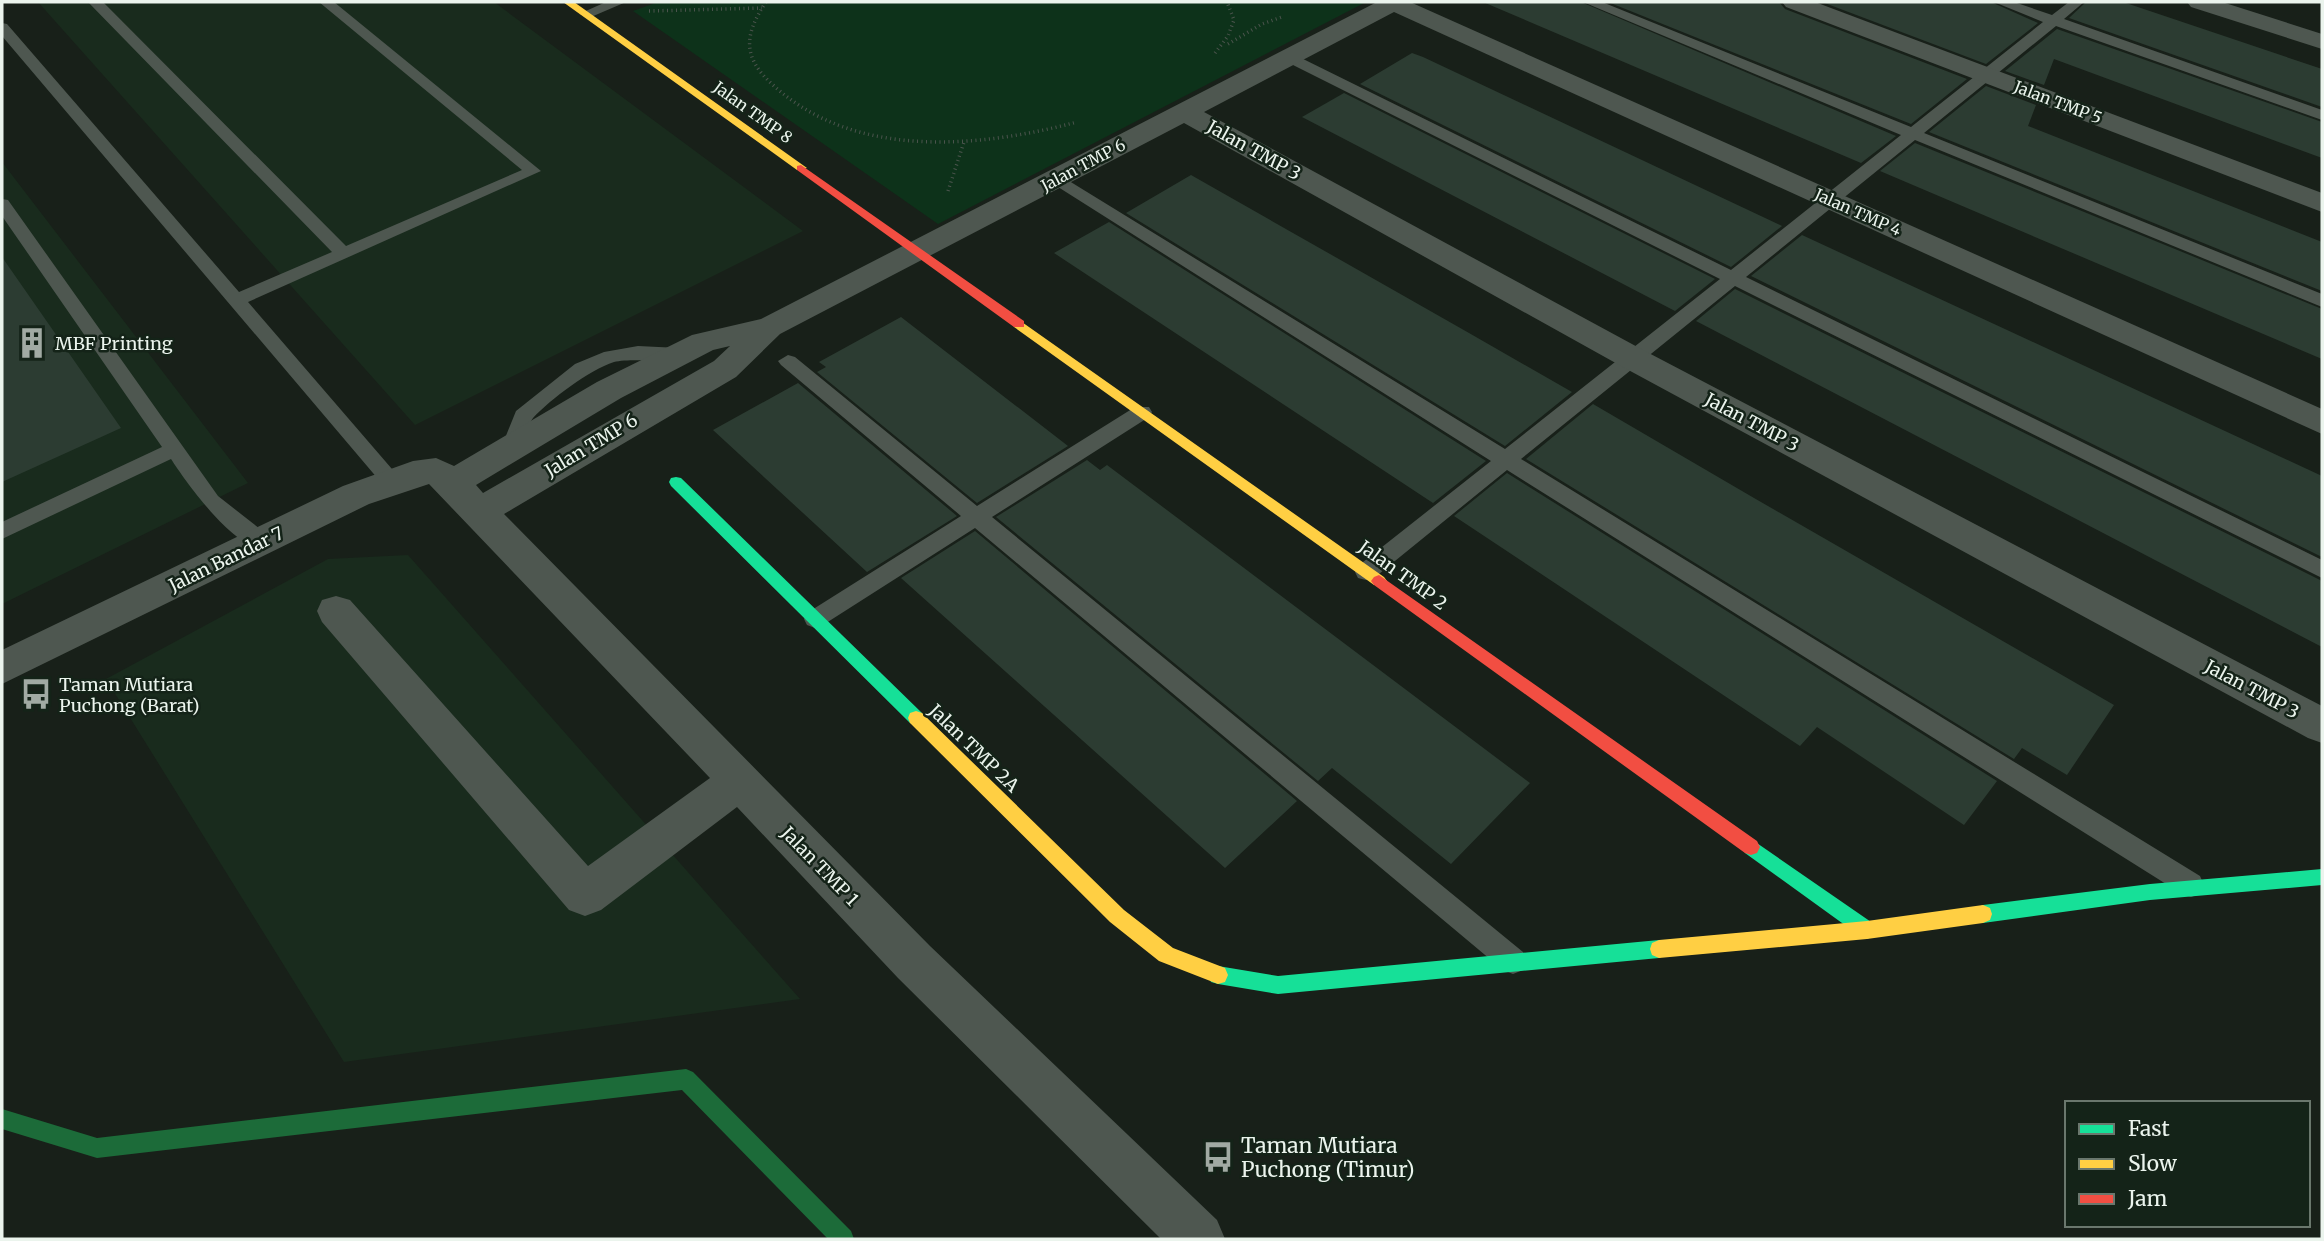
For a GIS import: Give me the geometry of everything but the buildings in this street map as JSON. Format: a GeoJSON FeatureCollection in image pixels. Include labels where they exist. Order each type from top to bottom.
{"type":"FeatureCollection","features":[{"type":"Feature","properties":{"kind":"street","name":"Jalan TMP 8"},"geometry":{"type":"LineString","coordinates":[[568,2],[918,251]]}},
{"type":"Feature","properties":{"kind":"street","name":"Jalan TMP 6"},"geometry":{"type":"LineString","coordinates":[[465,498],[511,448],[609,390],[703,342],[770,327],[1394,2]]}},
{"type":"Feature","properties":{"kind":"street","name":"Jalan TMP 4"},"geometry":{"type":"LineString","coordinates":[[1394,2],[2322,422]]}},
{"type":"Feature","properties":{"kind":"street","name":"Jalan TMP 5"},"geometry":{"type":"LineString","coordinates":[[1794,2],[2322,203]]}},
{"type":"Feature","properties":{"kind":"street"},"geometry":{"type":"LineString","coordinates":[[2199,2],[2322,42]]}},
{"type":"Feature","properties":{"kind":"street","name":"Jalan TMP 3"},"geometry":{"type":"LineString","coordinates":[[1184,112],[1632,358],[2322,726]]}},
{"type":"Feature","properties":{"kind":"street","name":"Jalan TMP 2"},"geometry":{"type":"LineString","coordinates":[[918,251],[1867,930]]}},
{"type":"Feature","properties":{"kind":"street","name":"Jalan TMP 6"},"geometry":{"type":"LineString","coordinates":[[465,498],[725,369],[770,327]]}},
{"type":"Feature","properties":{"kind":"street","name":"Jalan Bandar 7"},"geometry":{"type":"LineString","coordinates":[[2,668],[391,481],[436,470],[465,498]]}},
{"type":"Feature","properties":{"kind":"street","name":"Jalan TMP 2A"},"geometry":{"type":"LineString","coordinates":[[676,482],[1117,916],[1166,955],[1221,976],[1278,985],[1515,964],[1867,930],[2196,889],[2322,877]]}},
{"type":"Feature","properties":{"kind":"street","name":"Jalan TMP 1"},"geometry":{"type":"LineString","coordinates":[[465,498],[914,962],[1198,1239]]}},
{"type":"Feature","properties":{"kind":"street"},"geometry":{"type":"LineString","coordinates":[[336,611],[585,895],[739,782]]}},
{"type":"Feature","properties":{"kind":"lane"},"geometry":{"type":"LineString","coordinates":[[95,2],[344,254]]}},
{"type":"Feature","properties":{"kind":"lane"},"geometry":{"type":"LineString","coordinates":[[237,300],[533,171],[326,2]]}},
{"type":"Feature","properties":{"kind":"lane"},"geometry":{"type":"LineString","coordinates":[[586,14],[619,2]]}},
{"type":"Feature","properties":{"kind":"lane"},"geometry":{"type":"LineString","coordinates":[[1590,2],[2322,301]]}},
{"type":"Feature","properties":{"kind":"lane"},"geometry":{"type":"LineString","coordinates":[[2001,2],[2322,115]]}},
{"type":"Feature","properties":{"kind":"lane"},"geometry":{"type":"LineString","coordinates":[[1366,572],[2077,2]]}},
{"type":"Feature","properties":{"kind":"lane"},"geometry":{"type":"LineString","coordinates":[[2,27],[391,481]]}},
{"type":"Feature","properties":{"kind":"lane"},"geometry":{"type":"LineString","coordinates":[[1288,57],[2322,570]]}},
{"type":"Feature","properties":{"kind":"lane"},"geometry":{"type":"LineString","coordinates":[[1055,180],[2196,889]]}},
{"type":"Feature","properties":{"kind":"lane"},"geometry":{"type":"LineString","coordinates":[[2,204],[211,501],[261,542]]}},
{"type":"Feature","properties":{"kind":"lane"},"geometry":{"type":"LineString","coordinates":[[788,360],[1515,964]]}},
{"type":"Feature","properties":{"kind":"lane"},"geometry":{"type":"LineString","coordinates":[[816,619],[1142,412]]}},
{"type":"Feature","properties":{"kind":"lane"},"geometry":{"type":"LineString","coordinates":[[2,531],[175,449]]}},
{"type":"Feature","properties":{"kind":"path"},"geometry":{"type":"LineString","coordinates":[[766,2],[749,30],[750,51],[757,68],[768,82],[792,100],[848,128],[922,141],[964,142],[1019,136],[1081,121]]}},
{"type":"Feature","properties":{"kind":"path"},"geometry":{"type":"LineString","coordinates":[[1213,55],[1228,37],[1234,20],[1227,2]]}},
{"type":"Feature","properties":{"kind":"path"},"geometry":{"type":"LineString","coordinates":[[586,14],[762,8]]}},
{"type":"Feature","properties":{"kind":"shaded area"},"geometry":{"type":"Polygon","coordinates":[[[38,2],[494,2],[803,231],[415,425],[38,2]]]}},
{"type":"Feature","properties":{"kind":"shaded area"},"geometry":{"type":"Polygon","coordinates":[[[2,162],[248,483],[2,604],[2,162]]]}},
{"type":"Feature","properties":{"kind":"shaded area"},"geometry":{"type":"Polygon","coordinates":[[[408,555],[800,999],[344,1062],[106,679],[328,559],[408,555]]]}},
{"type":"Feature","properties":{"kind":"green space"},"geometry":{"type":"Polygon","coordinates":[[[658,2],[1366,2],[938,224],[633,11],[658,2]]]}},
{"type":"Feature","properties":{"kind":"waterway"},"geometry":{"type":"LineString","coordinates":[[2,1119],[97,1148],[686,1079],[843,1239]]}},
{"type":"Feature","properties":{"kind":"traffic: fast"},"geometry":{"type":"LineString","coordinates":[[676,482],[916,718]]}},
{"type":"Feature","properties":{"kind":"traffic: fast"},"geometry":{"type":"LineString","coordinates":[[1751,847],[1867,930]]}},
{"type":"Feature","properties":{"kind":"traffic: fast"},"geometry":{"type":"LineString","coordinates":[[1983,914],[2150,892],[2322,877]]}},
{"type":"Feature","properties":{"kind":"traffic: fast"},"geometry":{"type":"LineString","coordinates":[[1218,975],[1278,985],[1659,949]]}},
{"type":"Feature","properties":{"kind":"traffic: slow"},"geometry":{"type":"LineString","coordinates":[[568,2],[801,168]]}},
{"type":"Feature","properties":{"kind":"traffic: slow"},"geometry":{"type":"LineString","coordinates":[[1019,324],[1379,581]]}},
{"type":"Feature","properties":{"kind":"traffic: slow"},"geometry":{"type":"LineString","coordinates":[[916,718],[1117,916],[1166,955],[1218,975]]}},
{"type":"Feature","properties":{"kind":"traffic: slow"},"geometry":{"type":"LineString","coordinates":[[1659,949],[1867,930],[1983,914]]}},
{"type":"Feature","properties":{"kind":"traffic: jam"},"geometry":{"type":"LineString","coordinates":[[801,168],[1019,324]]}},
{"type":"Feature","properties":{"kind":"traffic: jam"},"geometry":{"type":"LineString","coordinates":[[1379,581],[1751,847]]}},
{"type":"Feature","properties":{"kind":"place","name":"MBF Printing"},"geometry":{"type":"Point","coordinates":[32,343]}},
{"type":"Feature","properties":{"kind":"place","name":"Taman Mutiara Puchong (Barat)"},"geometry":{"type":"Point","coordinates":[36,694]}},
{"type":"Feature","properties":{"kind":"place","name":"Taman Mutiara Puchong (Timur)"},"geometry":{"type":"Point","coordinates":[1218,1157]}}]}
